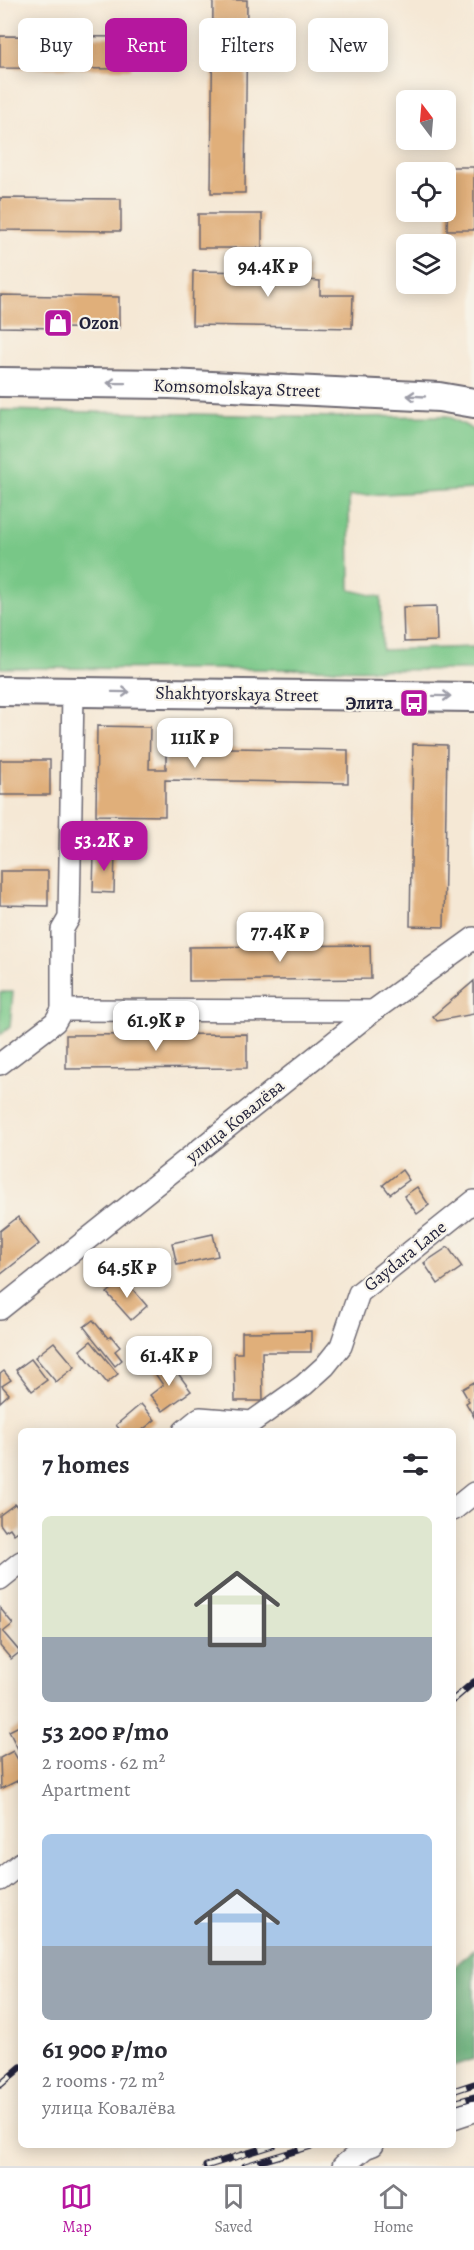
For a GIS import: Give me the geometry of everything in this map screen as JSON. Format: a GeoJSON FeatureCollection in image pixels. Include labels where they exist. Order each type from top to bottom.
{"type":"FeatureCollection","features":[{"type":"Feature","properties":{"kind":"street","name":"Komsomolskaya Street"},"geometry":{"type":"LineString","coordinates":[[0,382],[170,384],[439,397],[474,403]]}},
{"type":"Feature","properties":{"kind":"street","name":"Shakhtyorskaya Street"},"geometry":{"type":"LineString","coordinates":[[0,691],[474,697]]}},
{"type":"Feature","properties":{"kind":"street"},"geometry":{"type":"LineString","coordinates":[[0,1064],[55,1022],[62,1010],[62,930],[69,918],[73,692]]}},
{"type":"Feature","properties":{"kind":"street","name":"улица Ковалёва"},"geometry":{"type":"LineString","coordinates":[[0,1309],[373,1011],[474,938]]}},
{"type":"Feature","properties":{"kind":"street"},"geometry":{"type":"LineString","coordinates":[[62,1010],[373,1011]]}},
{"type":"Feature","properties":{"kind":"street","name":"Gaydara Lane"},"geometry":{"type":"LineString","coordinates":[[188,1428],[201,1418],[252,1422],[304,1385],[325,1366],[341,1346],[359,1293],[474,1201]]}},
{"type":"Feature","properties":{"kind":"street"},"geometry":{"type":"LineString","coordinates":[[456,1508],[474,1493]]}},
{"type":"Feature","properties":{"kind":"street"},"geometry":{"type":"LineString","coordinates":[[0,1579],[18,1564]]}},
{"type":"Feature","properties":{"kind":"street"},"geometry":{"type":"LineString","coordinates":[[0,1880],[18,1865]]}},
{"type":"Feature","properties":{"kind":"street"},"geometry":{"type":"LineString","coordinates":[[456,2117],[474,2110]]}},
{"type":"Feature","properties":{"kind":"street"},"geometry":{"type":"LineString","coordinates":[[343,2166],[365,2148]]}},
{"type":"Feature","properties":{"kind":"green space"},"geometry":{"type":"Polygon","coordinates":[[[0,410],[337,417],[448,416],[474,430],[474,489],[349,496],[350,590],[381,597],[382,650],[474,647],[474,670],[0,668],[0,410]]]}},
{"type":"Feature","properties":{"kind":"green space"},"geometry":{"type":"Polygon","coordinates":[[[0,992],[13,992],[10,1027],[0,1035],[0,992]]]}},
{"type":"Feature","properties":{"kind":"green space"},"geometry":{"type":"Polygon","coordinates":[[[474,1949],[474,2059],[456,2065],[456,1965],[474,1949]]]}},
{"type":"Feature","properties":{"kind":"building"},"geometry":{"type":"Polygon","coordinates":[[[213,0],[247,0],[247,18],[213,18],[213,0]]]}},
{"type":"Feature","properties":{"kind":"building"},"geometry":{"type":"Polygon","coordinates":[[[0,36],[18,36],[18,68],[0,68],[0,36]]]}},
{"type":"Feature","properties":{"kind":"building"},"geometry":{"type":"Polygon","coordinates":[[[93,37],[105,37],[105,69],[93,69],[93,37]]]}},
{"type":"Feature","properties":{"kind":"building"},"geometry":{"type":"Polygon","coordinates":[[[212,72],[246,72],[245,193],[211,193],[212,72]]]}},
{"type":"Feature","properties":{"kind":"building"},"geometry":{"type":"Polygon","coordinates":[[[456,167],[474,167],[474,230],[447,230],[447,222],[456,222],[456,167]]]}},
{"type":"Feature","properties":{"kind":"building"},"geometry":{"type":"Polygon","coordinates":[[[0,198],[121,199],[121,231],[0,230],[0,198]]]}},
{"type":"Feature","properties":{"kind":"building"},"geometry":{"type":"Polygon","coordinates":[[[198,214],[262,214],[262,248],[198,248],[198,214]]]}},
{"type":"Feature","properties":{"kind":"building"},"geometry":{"type":"Polygon","coordinates":[[[261,255],[301,256],[301,267],[308,266],[308,280],[320,281],[320,295],[353,295],[352,328],[192,325],[193,271],[261,272],[261,255]]]}},
{"type":"Feature","properties":{"kind":"building"},"geometry":{"type":"Polygon","coordinates":[[[0,295],[119,297],[119,329],[0,327],[0,295]]]}},
{"type":"Feature","properties":{"kind":"building"},"geometry":{"type":"Polygon","coordinates":[[[436,606],[437,641],[404,642],[403,607],[436,606]]]}},
{"type":"Feature","properties":{"kind":"building"},"geometry":{"type":"Polygon","coordinates":[[[97,726],[150,727],[149,769],[166,769],[166,747],[348,750],[348,783],[165,780],[165,816],[96,815],[97,726]]]}},
{"type":"Feature","properties":{"kind":"building"},"geometry":{"type":"Polygon","coordinates":[[[413,744],[447,745],[444,927],[410,926],[413,744]]]}},
{"type":"Feature","properties":{"kind":"building"},"geometry":{"type":"Polygon","coordinates":[[[0,760],[50,760],[50,795],[0,795],[0,760]]]}},
{"type":"Feature","properties":{"kind":"building"},"geometry":{"type":"Polygon","coordinates":[[[94,852],[115,852],[114,893],[93,892],[94,852]]]}},
{"type":"Feature","properties":{"kind":"building"},"geometry":{"type":"Polygon","coordinates":[[[0,871],[48,871],[48,906],[0,905],[0,871]]]}},
{"type":"Feature","properties":{"kind":"building"},"geometry":{"type":"Polygon","coordinates":[[[370,945],[371,979],[189,981],[189,947],[370,945]]]}},
{"type":"Feature","properties":{"kind":"building"},"geometry":{"type":"Polygon","coordinates":[[[474,981],[474,1014],[437,1021],[433,1016],[474,981]]]}},
{"type":"Feature","properties":{"kind":"building"},"geometry":{"type":"Polygon","coordinates":[[[247,1034],[247,1068],[66,1069],[66,1035],[247,1034]]]}},
{"type":"Feature","properties":{"kind":"building"},"geometry":{"type":"Polygon","coordinates":[[[402,1170],[409,1180],[390,1194],[383,1185],[402,1170]]]}},
{"type":"Feature","properties":{"kind":"building"},"geometry":{"type":"Polygon","coordinates":[[[417,1187],[429,1205],[417,1214],[404,1196],[417,1187]]]}},
{"type":"Feature","properties":{"kind":"building"},"geometry":{"type":"Polygon","coordinates":[[[18,1217],[39,1244],[0,1275],[0,1231],[18,1217]]]}},
{"type":"Feature","properties":{"kind":"building"},"geometry":{"type":"Polygon","coordinates":[[[213,1234],[218,1256],[177,1265],[172,1243],[213,1234]]]}},
{"type":"Feature","properties":{"kind":"building"},"geometry":{"type":"Polygon","coordinates":[[[448,1247],[462,1267],[438,1284],[424,1263],[448,1247]]]}},
{"type":"Feature","properties":{"kind":"building"},"geometry":{"type":"Polygon","coordinates":[[[124,1279],[147,1306],[131,1320],[107,1293],[124,1279]]]}},
{"type":"Feature","properties":{"kind":"building"},"geometry":{"type":"Polygon","coordinates":[[[93,1320],[108,1338],[111,1336],[120,1347],[115,1351],[122,1360],[115,1366],[84,1327],[93,1320]]]}},
{"type":"Feature","properties":{"kind":"building"},"geometry":{"type":"Polygon","coordinates":[[[311,1331],[311,1352],[262,1352],[263,1401],[235,1401],[234,1353],[242,1353],[242,1332],[311,1331]]]}},
{"type":"Feature","properties":{"kind":"building"},"geometry":{"type":"Polygon","coordinates":[[[91,1341],[118,1374],[107,1383],[80,1350],[91,1341]]]}},
{"type":"Feature","properties":{"kind":"building"},"geometry":{"type":"Polygon","coordinates":[[[54,1342],[75,1367],[56,1382],[35,1357],[54,1342]]]}},
{"type":"Feature","properties":{"kind":"building"},"geometry":{"type":"Polygon","coordinates":[[[31,1359],[47,1380],[32,1391],[16,1370],[31,1359]]]}},
{"type":"Feature","properties":{"kind":"building"},"geometry":{"type":"Polygon","coordinates":[[[169,1361],[191,1391],[163,1411],[150,1395],[163,1385],[154,1372],[169,1361]]]}},
{"type":"Feature","properties":{"kind":"building"},"geometry":{"type":"Polygon","coordinates":[[[4,1371],[11,1380],[2,1386],[9,1394],[0,1402],[0,1374],[4,1371]]]}},
{"type":"Feature","properties":{"kind":"building"},"geometry":{"type":"Polygon","coordinates":[[[474,1382],[474,1417],[466,1403],[469,1401],[462,1389],[474,1382]]]}},
{"type":"Feature","properties":{"kind":"building"},"geometry":{"type":"Polygon","coordinates":[[[141,1404],[155,1420],[145,1428],[118,1428],[116,1425],[141,1404]]]}},
{"type":"Feature","properties":{"kind":"building"},"geometry":{"type":"Polygon","coordinates":[[[15,1504],[18,1508],[18,1531],[14,1534],[10,1528],[5,1531],[0,1524],[0,1515],[15,1504]]]}},
{"type":"Feature","properties":{"kind":"building"},"geometry":{"type":"Polygon","coordinates":[[[0,1608],[13,1624],[3,1632],[18,1650],[18,1654],[11,1659],[0,1646],[0,1608]]]}},
{"type":"Feature","properties":{"kind":"building"},"geometry":{"type":"Polygon","coordinates":[[[18,1726],[18,1749],[9,1731],[18,1726]]]}},
{"type":"Feature","properties":{"kind":"building"},"geometry":{"type":"Polygon","coordinates":[[[13,1751],[18,1760],[18,1780],[1,1789],[0,1758],[13,1751]]]}},
{"type":"Feature","properties":{"kind":"railway"},"geometry":{"type":"LineString","coordinates":[[456,1697],[474,1682]]}},
{"type":"Feature","properties":{"kind":"railway"},"geometry":{"type":"LineString","coordinates":[[0,2085],[18,2070]]}},
{"type":"Feature","properties":{"kind":"railway"},"geometry":{"type":"LineString","coordinates":[[456,2090],[474,2084]]}},
{"type":"Feature","properties":{"kind":"railway"},"geometry":{"type":"LineString","coordinates":[[456,2102],[474,2097]]}},
{"type":"Feature","properties":{"kind":"railway"},"geometry":{"type":"LineString","coordinates":[[206,2166],[264,2148]]}},
{"type":"Feature","properties":{"kind":"railway"},"geometry":{"type":"LineString","coordinates":[[245,2166],[305,2148]]}},
{"type":"Feature","properties":{"kind":"place","name":"Ozon"},"geometry":{"type":"Point","coordinates":[58,323]}},
{"type":"Feature","properties":{"kind":"place","name":"Элита"},"geometry":{"type":"Point","coordinates":[414,703]}}]}
